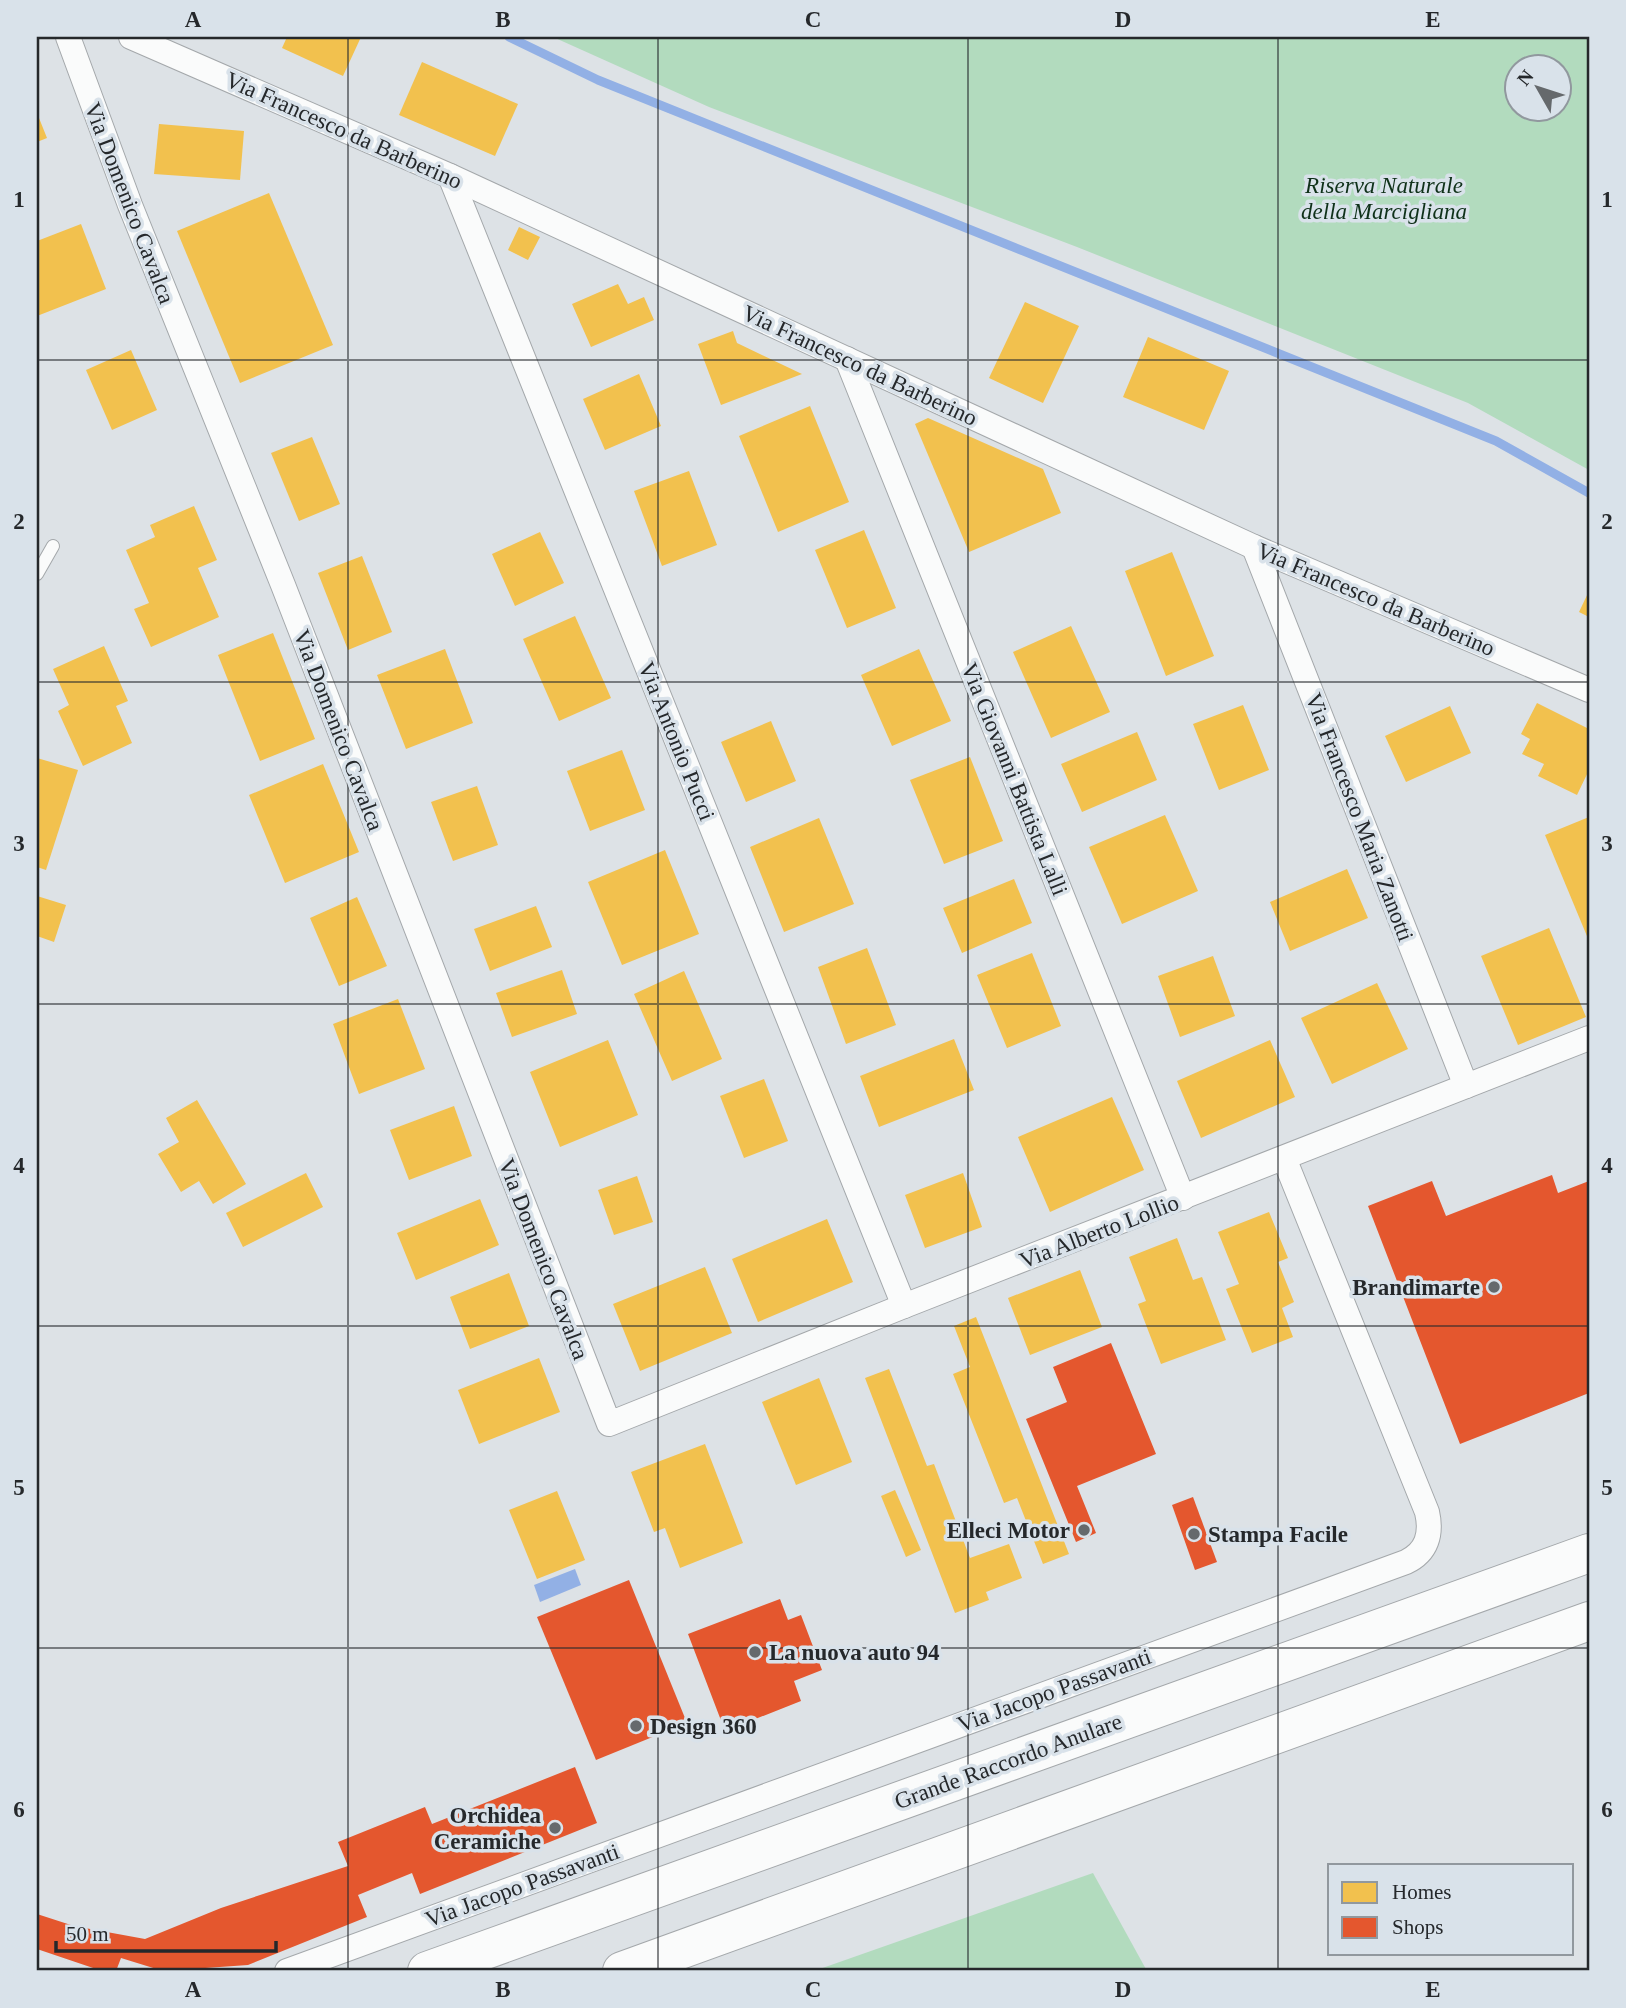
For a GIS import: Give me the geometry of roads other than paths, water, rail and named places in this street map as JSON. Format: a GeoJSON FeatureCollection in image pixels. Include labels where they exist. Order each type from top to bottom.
{"type":"FeatureCollection","features":[{"type":"Feature","properties":{"kind":"highway","name":"Grande Raccordo Anulare"},"geometry":{"type":"LineString","coordinates":[[428,1971],[1589,1553]]}},
{"type":"Feature","properties":{"kind":"highway"},"geometry":{"type":"LineString","coordinates":[[622,1971],[1589,1621]]}},
{"type":"Feature","properties":{"kind":"street","name":"Via Domenico Cavalca"},"geometry":{"type":"LineString","coordinates":[[68,37],[130,205],[283,585],[609,1424]]}},
{"type":"Feature","properties":{"kind":"street","name":"Via Francesco da Barberino"},"geometry":{"type":"LineString","coordinates":[[131,37],[450,176],[1254,547],[1589,690]]}},
{"type":"Feature","properties":{"kind":"street","name":"Via Antonio Pucci"},"geometry":{"type":"LineString","coordinates":[[450,176],[904,1306]]}},
{"type":"Feature","properties":{"kind":"street","name":"Via Giovanni Battista Lalli"},"geometry":{"type":"LineString","coordinates":[[847,359],[1183,1198]]}},
{"type":"Feature","properties":{"kind":"street","name":"Via Francesco Maria Zanotti"},"geometry":{"type":"LineString","coordinates":[[1254,547],[1466,1086]]}},
{"type":"Feature","properties":{"kind":"street","name":"Via Alberto Lollio"},"geometry":{"type":"LineString","coordinates":[[609,1424],[1589,1038]]}},
{"type":"Feature","properties":{"kind":"street","name":"Via Jacopo Passavanti"},"geometry":{"type":"LineString","coordinates":[[287,1971],[1406,1562],[1420,1553],[1429,1533],[1427,1512],[1284,1158]]}},
{"type":"Feature","properties":{"kind":"lane"},"geometry":{"type":"LineString","coordinates":[[37,574],[54,545]]}},
{"type":"Feature","properties":{"kind":"water"},"geometry":{"type":"Polygon","coordinates":[[[575,1569],[581,1585],[540,1602],[534,1585],[575,1569]]]}},
{"type":"Feature","properties":{"kind":"waterway"},"geometry":{"type":"LineString","coordinates":[[509,37],[598,80],[1496,441],[1589,493]]}},
{"type":"Feature","properties":{"kind":"place","name":"Brandimarte"},"geometry":{"type":"Point","coordinates":[1494,1287]}},
{"type":"Feature","properties":{"kind":"place","name":"Elleci Motor"},"geometry":{"type":"Point","coordinates":[1084,1530]}},
{"type":"Feature","properties":{"kind":"place","name":"Stampa Facile"},"geometry":{"type":"Point","coordinates":[1194,1534]}},
{"type":"Feature","properties":{"kind":"place","name":"La nuova auto 94"},"geometry":{"type":"Point","coordinates":[755,1652]}},
{"type":"Feature","properties":{"kind":"place","name":"Design 360"},"geometry":{"type":"Point","coordinates":[636,1726]}},
{"type":"Feature","properties":{"kind":"place","name":"Orchidea Ceramiche"},"geometry":{"type":"Point","coordinates":[555,1828]}},
{"type":"Feature","properties":{"kind":"park label","name":"Riserva Naturale della Marcigliana"},"geometry":{"type":"Point","coordinates":[1384,198]}}]}
